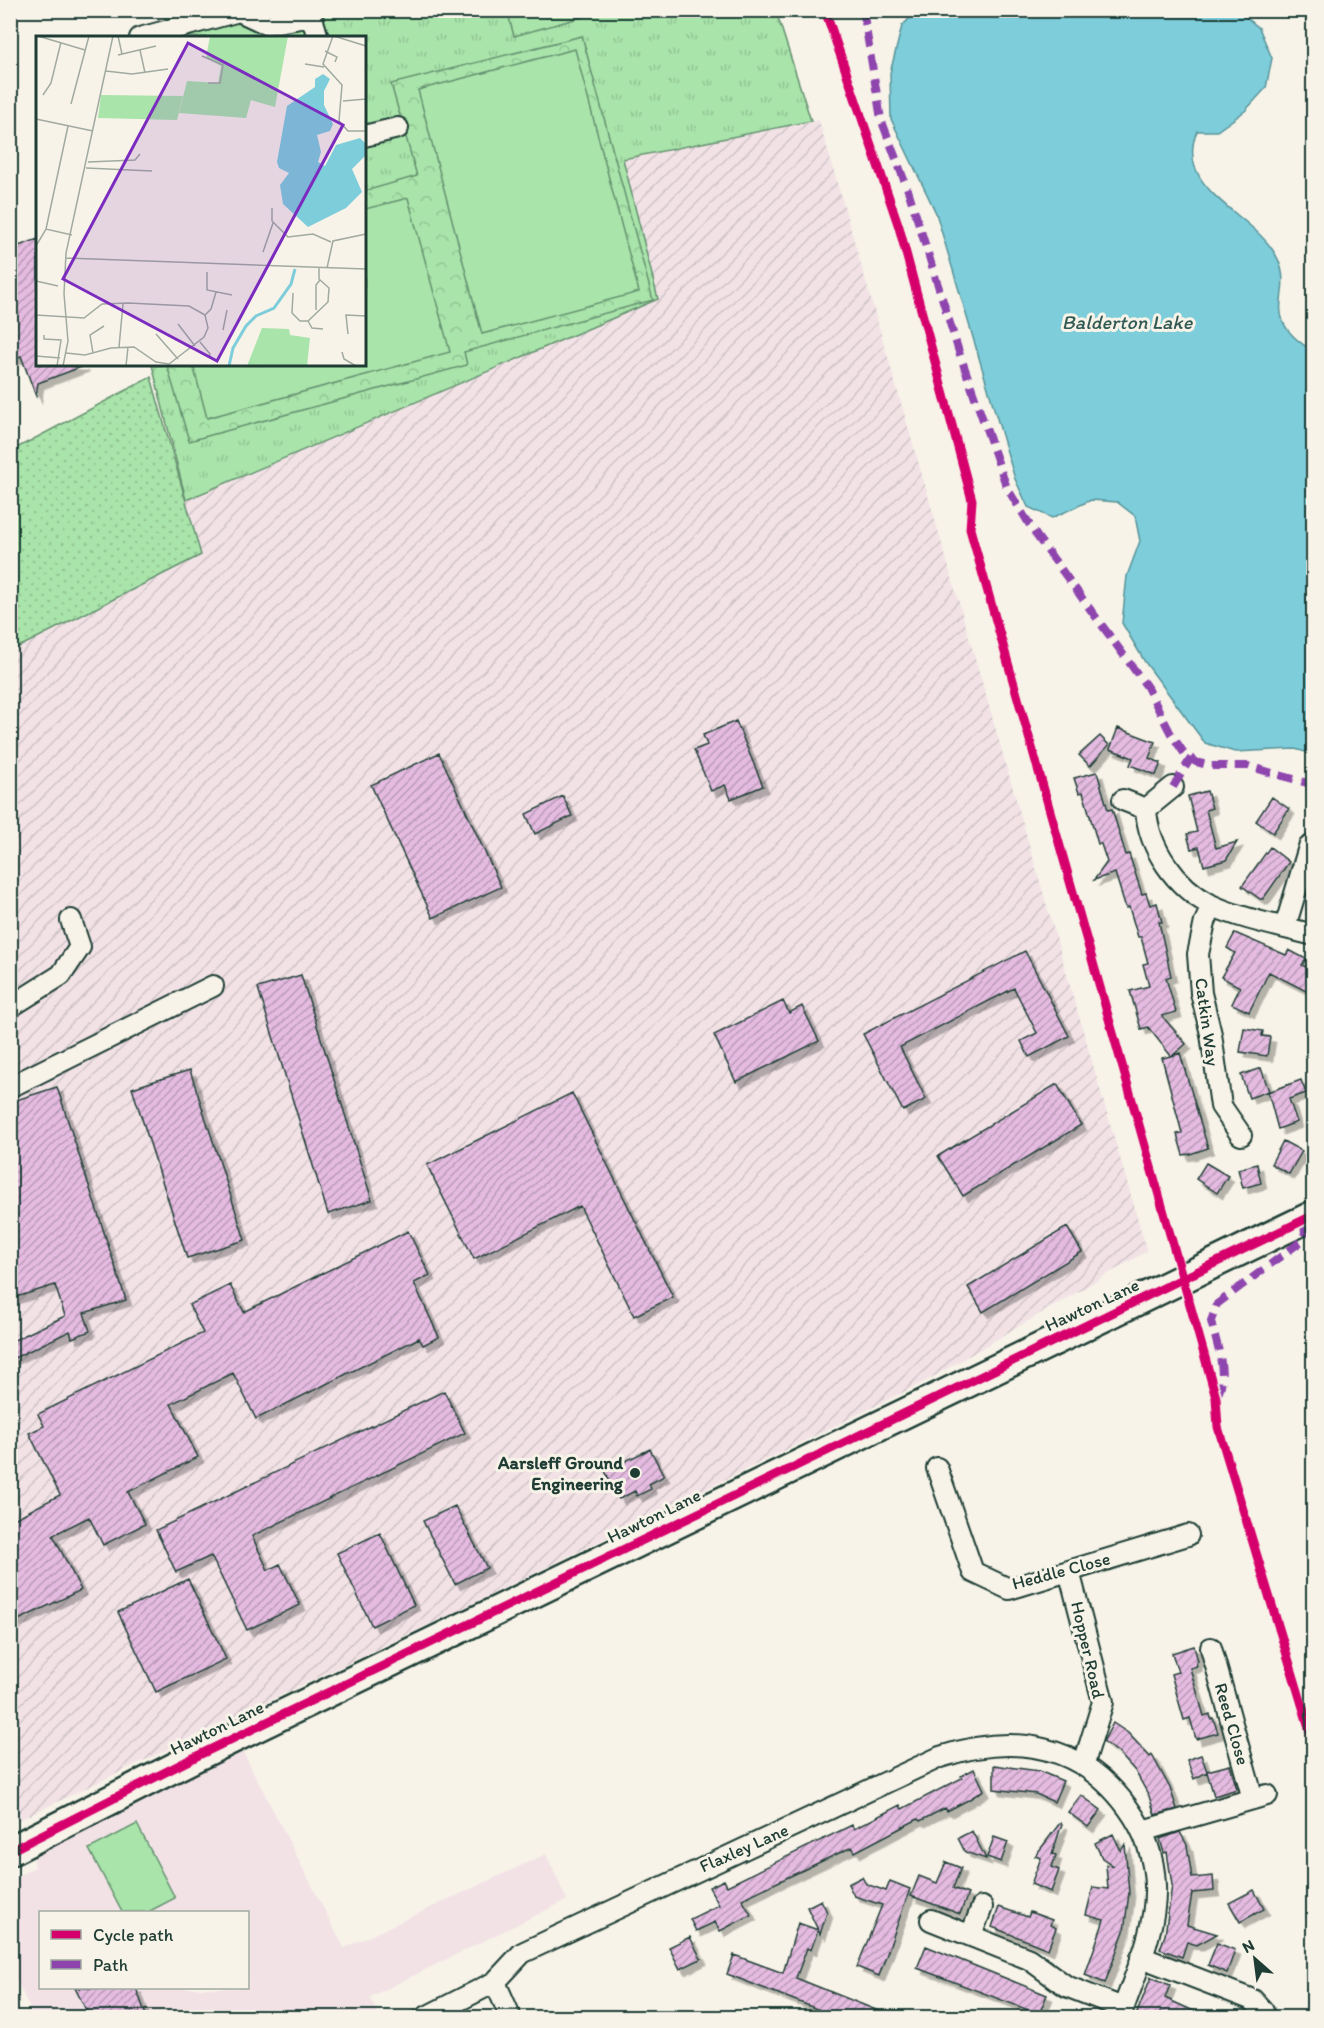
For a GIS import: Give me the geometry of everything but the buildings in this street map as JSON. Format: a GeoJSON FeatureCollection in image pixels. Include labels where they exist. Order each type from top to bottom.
{"type":"FeatureCollection","features":[{"type":"Feature","properties":{"kind":"street"},"geometry":{"type":"LineString","coordinates":[[147,36],[239,11],[267,24],[306,17],[313,21],[317,36]]}},
{"type":"Feature","properties":{"kind":"street"},"geometry":{"type":"LineString","coordinates":[[366,136],[398,128]]}},
{"type":"Feature","properties":{"kind":"street"},"geometry":{"type":"LineString","coordinates":[[1146,809],[1173,788]]}},
{"type":"Feature","properties":{"kind":"street"},"geometry":{"type":"LineString","coordinates":[[1123,800],[1146,809]]}},
{"type":"Feature","properties":{"kind":"street"},"geometry":{"type":"LineString","coordinates":[[1146,809],[1147,825],[1157,851],[1191,893],[1212,906],[1314,935]]}},
{"type":"Feature","properties":{"kind":"street"},"geometry":{"type":"LineString","coordinates":[[1285,927],[1310,847]]}},
{"type":"Feature","properties":{"kind":"street","name":"Catkin Way"},"geometry":{"type":"LineString","coordinates":[[1212,906],[1205,922],[1198,954],[1201,993],[1211,1034],[1221,1106],[1241,1134]]}},
{"type":"Feature","properties":{"kind":"street"},"geometry":{"type":"LineString","coordinates":[[10,1007],[61,975],[80,947],[70,920]]}},
{"type":"Feature","properties":{"kind":"street"},"geometry":{"type":"LineString","coordinates":[[10,1087],[213,986]]}},
{"type":"Feature","properties":{"kind":"street","name":"Hawton Lane"},"geometry":{"type":"LineString","coordinates":[[10,1851],[238,1736],[1314,1215]]}},
{"type":"Feature","properties":{"kind":"street","name":"Heddle Close"},"geometry":{"type":"LineString","coordinates":[[937,1468],[973,1572],[1009,1589],[1188,1535]]}},
{"type":"Feature","properties":{"kind":"street","name":"Hopper Road"},"geometry":{"type":"LineString","coordinates":[[1069,1571],[1103,1702],[1084,1763]]}},
{"type":"Feature","properties":{"kind":"street","name":"Reed Close"},"geometry":{"type":"LineString","coordinates":[[1142,1831],[1260,1797],[1211,1648]]}},
{"type":"Feature","properties":{"kind":"street","name":"Flaxley Lane"},"geometry":{"type":"LineString","coordinates":[[424,2018],[495,1982],[522,1953],[940,1757],[960,1750],[1011,1744],[1036,1747],[1084,1763]]}},
{"type":"Feature","properties":{"kind":"street"},"geometry":{"type":"LineString","coordinates":[[931,1920],[1029,1959],[1066,1986],[1121,2013],[1141,1957],[1152,1916],[1155,1886],[1152,1859],[1142,1831],[1116,1793],[1084,1763]]}},
{"type":"Feature","properties":{"kind":"street"},"geometry":{"type":"LineString","coordinates":[[971,1935],[982,1907]]}},
{"type":"Feature","properties":{"kind":"street"},"geometry":{"type":"LineString","coordinates":[[1141,1957],[1253,2000],[1263,2011],[1263,2018]]}},
{"type":"Feature","properties":{"kind":"street"},"geometry":{"type":"LineString","coordinates":[[495,1982],[511,2018]]}},
{"type":"Feature","properties":{"kind":"shaded area"},"geometry":{"type":"Polygon","coordinates":[[[819,120],[1147,1251],[926,1381],[449,1615],[11,1824],[11,651],[201,555],[186,500],[657,299],[623,159],[819,120]]]}},
{"type":"Feature","properties":{"kind":"shaded area"},"geometry":{"type":"Polygon","coordinates":[[[242,1750],[344,1948],[546,1854],[567,1900],[370,1997],[379,2017],[34,2018],[11,1968],[10,1880],[35,1867],[33,1854],[242,1750]]]}},
{"type":"Feature","properties":{"kind":"green space"},"geometry":{"type":"Polygon","coordinates":[[[507,10],[604,10],[604,11],[514,36],[507,10]]]}},
{"type":"Feature","properties":{"kind":"green space"},"geometry":{"type":"Polygon","coordinates":[[[163,11],[776,11],[811,121],[623,159],[658,299],[186,500],[152,366],[366,366],[366,36],[172,36],[163,11]]]}},
{"type":"Feature","properties":{"kind":"green space"},"geometry":{"type":"Polygon","coordinates":[[[582,36],[653,300],[464,352],[467,365],[189,441],[167,366],[366,366],[366,191],[417,176],[391,84],[582,36]]]}},
{"type":"Feature","properties":{"kind":"green space"},"geometry":{"type":"Polygon","coordinates":[[[575,49],[639,292],[482,334],[418,90],[575,49]]]}},
{"type":"Feature","properties":{"kind":"green space"},"geometry":{"type":"Polygon","coordinates":[[[408,198],[450,352],[207,418],[193,366],[366,366],[366,209],[408,198]]]}},
{"type":"Feature","properties":{"kind":"green space"},"geometry":{"type":"Polygon","coordinates":[[[151,377],[201,555],[11,651],[11,451],[151,377]]]}},
{"type":"Feature","properties":{"kind":"green space"},"geometry":{"type":"Polygon","coordinates":[[[137,1824],[175,1898],[150,1911],[121,1911],[89,1849],[137,1824]]]}},
{"type":"Feature","properties":{"kind":"water","name":"Balderton Lake"},"geometry":{"type":"Polygon","coordinates":[[[917,11],[1239,11],[1259,28],[1272,58],[1266,88],[1245,111],[1217,131],[1197,131],[1193,151],[1195,168],[1204,183],[1272,249],[1280,264],[1283,278],[1281,314],[1285,325],[1295,338],[1313,351],[1313,754],[1295,749],[1235,752],[1205,743],[1145,662],[1122,623],[1127,576],[1140,541],[1135,516],[1117,502],[1091,500],[1052,518],[1028,507],[1015,479],[936,213],[891,119],[890,73],[902,26],[917,11]]]}},
{"type":"Feature","properties":{"kind":"marked path"},"geometry":{"type":"LineString","coordinates":[[863,10],[881,119],[909,193],[959,352],[1007,488],[1036,535],[1147,687],[1171,734],[1184,753],[1196,762],[1211,766],[1248,766],[1314,785]]}},
{"type":"Feature","properties":{"kind":"marked path"},"geometry":{"type":"LineString","coordinates":[[1173,787],[1191,758]]}},
{"type":"Feature","properties":{"kind":"marked path"},"geometry":{"type":"LineString","coordinates":[[1217,1396],[1222,1379],[1222,1369],[1211,1321],[1217,1304],[1303,1240],[1305,1232],[1303,1220]]}},
{"type":"Feature","properties":{"kind":"cycle path"},"geometry":{"type":"LineString","coordinates":[[825,10],[899,227],[972,500],[970,529],[1204,1354],[1216,1398],[1218,1427],[1314,1744]]}},
{"type":"Feature","properties":{"kind":"cycle path"},"geometry":{"type":"LineString","coordinates":[[10,1851],[197,1756],[1314,1215]]}},
{"type":"Feature","properties":{"kind":"place","name":"Aarsleff Ground Engineering"},"geometry":{"type":"Point","coordinates":[635,1473]}}]}
